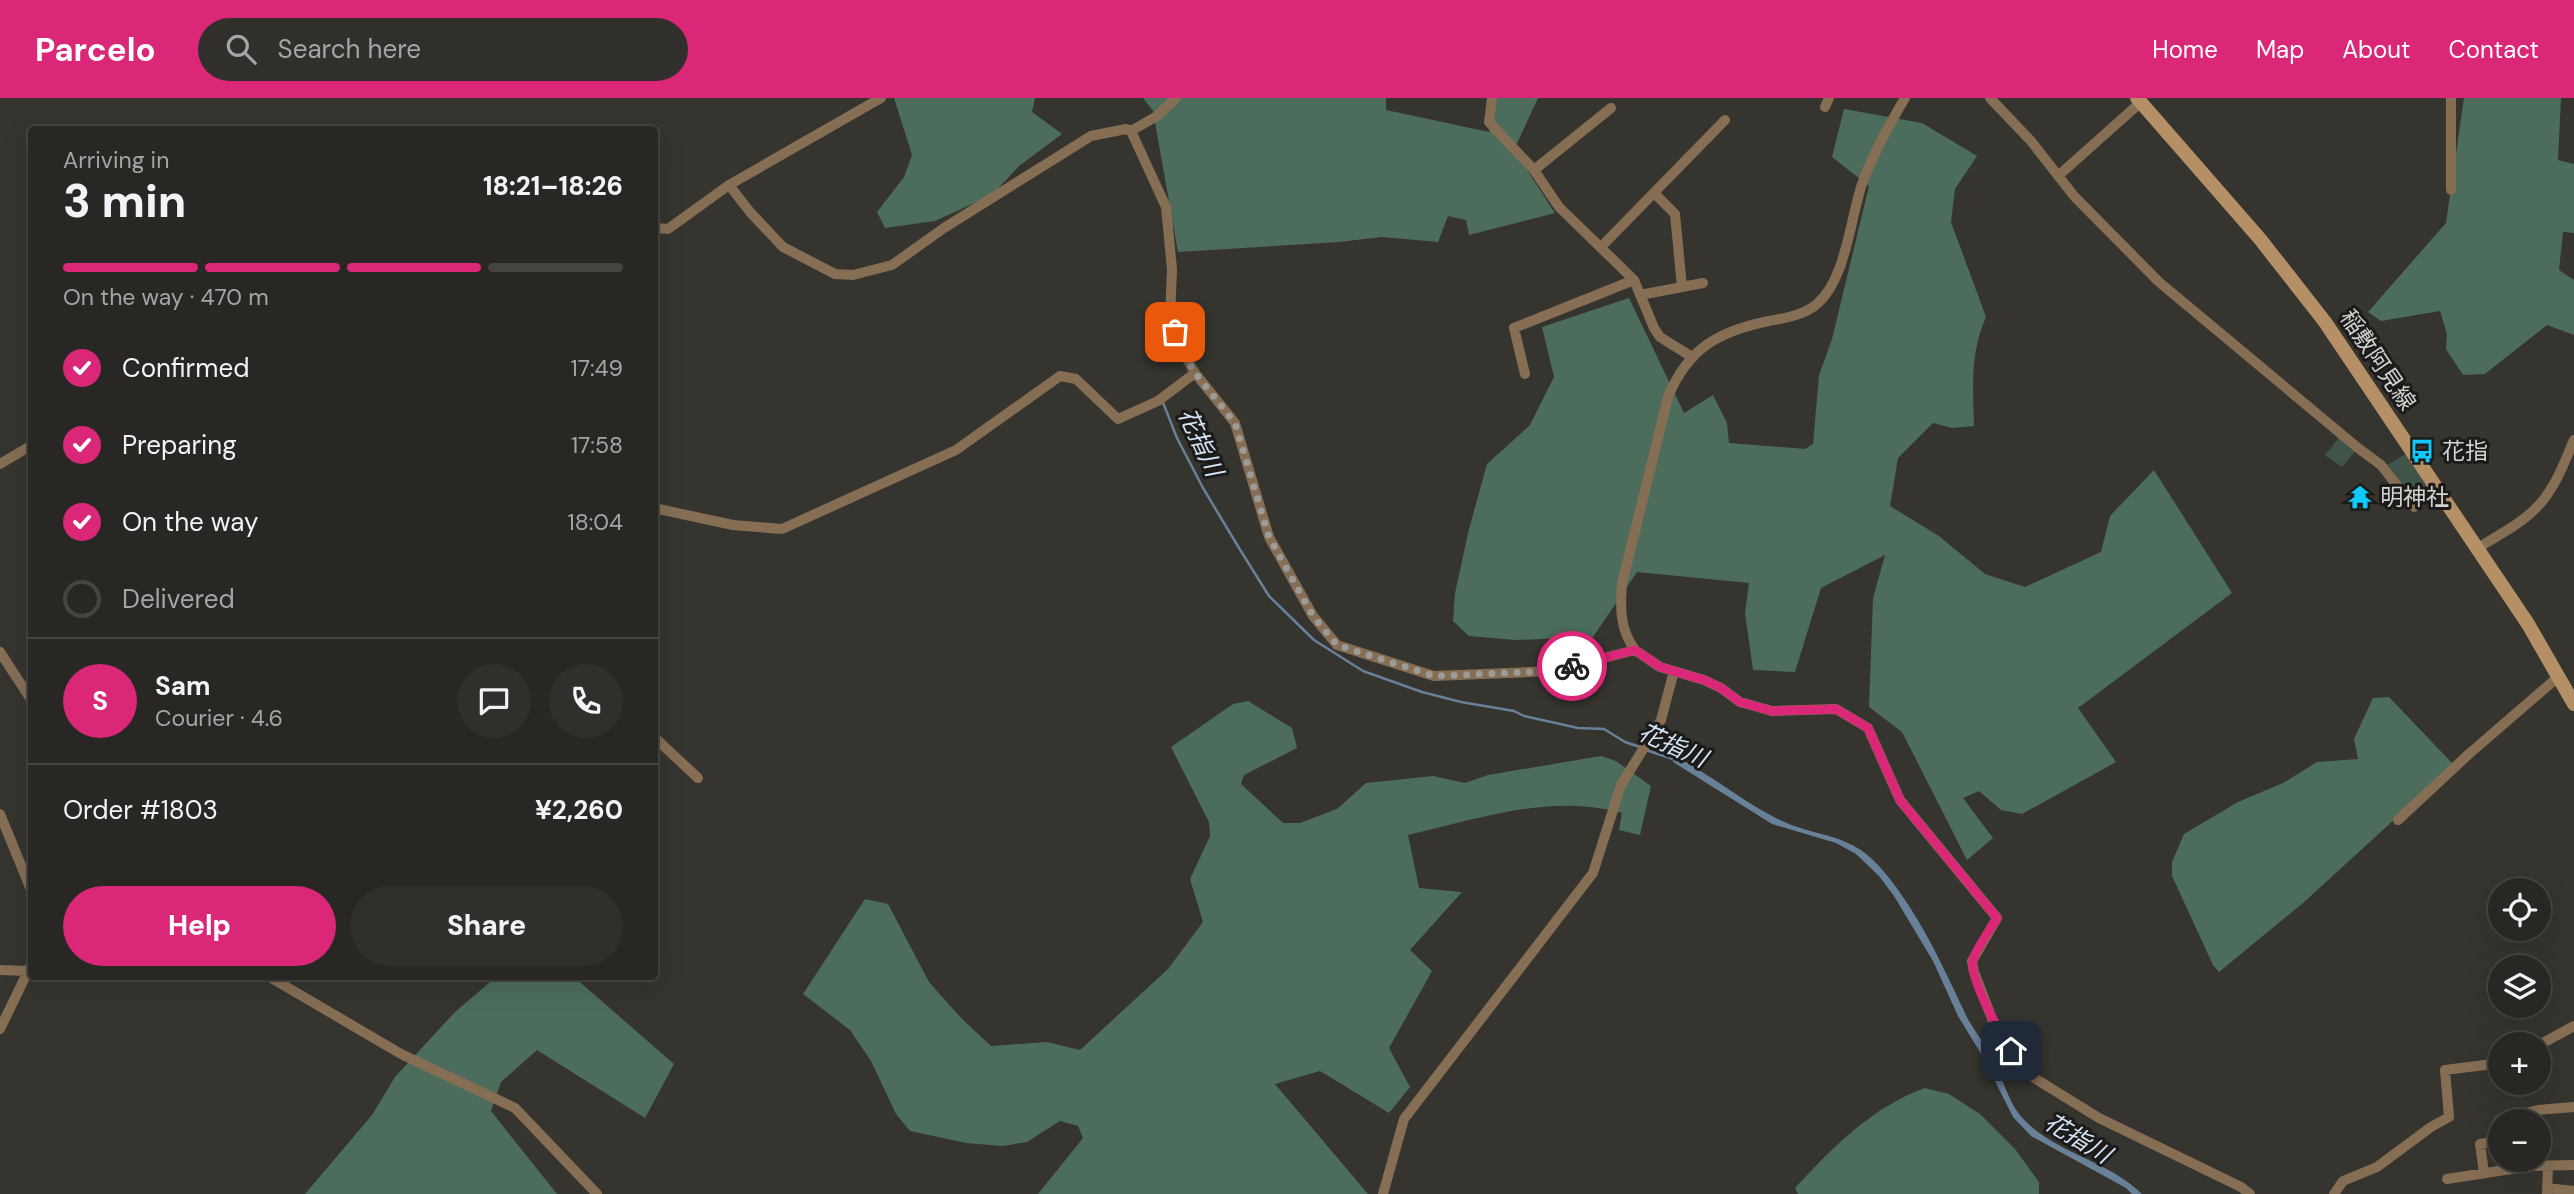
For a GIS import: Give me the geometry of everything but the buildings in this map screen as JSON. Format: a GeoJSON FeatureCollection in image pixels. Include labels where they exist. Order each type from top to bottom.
{"type":"FeatureCollection","features":[{"type":"Feature","properties":{"kind":"main road","name":"稲敷阿見線"},"geometry":{"type":"LineString","coordinates":[[2139,100],[2292,278],[2333,333],[2528,624],[2574,704]]}},
{"type":"Feature","properties":{"kind":"street"},"geometry":{"type":"LineString","coordinates":[[658,228],[668,229],[729,185],[881,98]]}},
{"type":"Feature","properties":{"kind":"street"},"geometry":{"type":"LineString","coordinates":[[1131,131],[1157,116],[1176,98]]}},
{"type":"Feature","properties":{"kind":"street"},"geometry":{"type":"LineString","coordinates":[[1492,98],[1489,122],[1534,170],[1559,207],[1634,280],[1660,337],[1692,357]]}},
{"type":"Feature","properties":{"kind":"street"},"geometry":{"type":"LineString","coordinates":[[1906,98],[1870,165],[1853,212],[1835,283],[1826,295],[1804,312],[1737,328],[1716,338],[1692,357],[1674,382],[1622,584],[1620,606],[1625,634],[1635,650],[1660,667],[1704,680],[1740,702],[1772,711],[1836,709],[1868,728],[1900,800],[1997,918],[1972,961],[1974,972],[1996,1029],[2026,1073],[2099,1118],[2241,1187],[2250,1194]]}},
{"type":"Feature","properties":{"kind":"street"},"geometry":{"type":"LineString","coordinates":[[1990,98],[2031,141],[2074,197],[2159,282],[2381,465],[2414,507]]}},
{"type":"Feature","properties":{"kind":"street"},"geometry":{"type":"LineString","coordinates":[[2451,98],[2451,190]]}},
{"type":"Feature","properties":{"kind":"street"},"geometry":{"type":"LineString","coordinates":[[2058,176],[2139,100]]}},
{"type":"Feature","properties":{"kind":"street"},"geometry":{"type":"LineString","coordinates":[[1534,170],[1611,108]]}},
{"type":"Feature","properties":{"kind":"street"},"geometry":{"type":"LineString","coordinates":[[1601,247],[1725,120]]}},
{"type":"Feature","properties":{"kind":"street"},"geometry":{"type":"LineString","coordinates":[[729,185],[783,247],[835,274],[853,275],[892,265],[944,228],[1091,136],[1126,129],[1131,131],[1166,207],[1172,269],[1170,317],[1180,347],[1195,373],[1235,423],[1269,537],[1313,616],[1337,645],[1434,676],[1553,671],[1635,650]]}},
{"type":"Feature","properties":{"kind":"street"},"geometry":{"type":"LineString","coordinates":[[1654,193],[1675,214],[1682,287]]}},
{"type":"Feature","properties":{"kind":"street"},"geometry":{"type":"LineString","coordinates":[[1525,374],[1514,328],[1634,280]]}},
{"type":"Feature","properties":{"kind":"street"},"geometry":{"type":"LineString","coordinates":[[1640,295],[1703,283]]}},
{"type":"Feature","properties":{"kind":"street"},"geometry":{"type":"LineString","coordinates":[[658,509],[733,525],[782,528],[956,450],[1060,376],[1076,379],[1118,419],[1158,401],[1195,373]]}},
{"type":"Feature","properties":{"kind":"street"},"geometry":{"type":"LineString","coordinates":[[2478,548],[2538,507],[2552,488],[2574,440]]}},
{"type":"Feature","properties":{"kind":"street"},"geometry":{"type":"LineString","coordinates":[[0,464],[28,447]]}},
{"type":"Feature","properties":{"kind":"street"},"geometry":{"type":"LineString","coordinates":[[0,652],[28,695]]}},
{"type":"Feature","properties":{"kind":"street"},"geometry":{"type":"LineString","coordinates":[[1383,1194],[1404,1119],[1593,873],[1621,785],[1661,720],[1674,671]]}},
{"type":"Feature","properties":{"kind":"street"},"geometry":{"type":"LineString","coordinates":[[2398,820],[2470,752],[2558,677]]}},
{"type":"Feature","properties":{"kind":"street"},"geometry":{"type":"LineString","coordinates":[[658,741],[698,778]]}},
{"type":"Feature","properties":{"kind":"street"},"geometry":{"type":"LineString","coordinates":[[0,814],[28,882]]}},
{"type":"Feature","properties":{"kind":"street"},"geometry":{"type":"LineString","coordinates":[[0,970],[28,967]]}},
{"type":"Feature","properties":{"kind":"street"},"geometry":{"type":"LineString","coordinates":[[0,1029],[28,969]]}},
{"type":"Feature","properties":{"kind":"street"},"geometry":{"type":"LineString","coordinates":[[275,980],[401,1054],[515,1108],[597,1194]]}},
{"type":"Feature","properties":{"kind":"street"},"geometry":{"type":"LineString","coordinates":[[2551,1038],[2574,1026]]}},
{"type":"Feature","properties":{"kind":"street"},"geometry":{"type":"LineString","coordinates":[[2334,1194],[2343,1181],[2377,1167],[2449,1117],[2445,1070],[2488,1065]]}},
{"type":"Feature","properties":{"kind":"street"},"geometry":{"type":"LineString","coordinates":[[2550,1109],[2574,1107]]}},
{"type":"Feature","properties":{"kind":"street"},"geometry":{"type":"LineString","coordinates":[[2484,1173],[2480,1144],[2488,1143]]}},
{"type":"Feature","properties":{"kind":"street"},"geometry":{"type":"LineString","coordinates":[[2551,1166],[2574,1165]]}},
{"type":"Feature","properties":{"kind":"street"},"geometry":{"type":"LineString","coordinates":[[2447,1179],[2493,1172]]}},
{"type":"Feature","properties":{"kind":"street"},"geometry":{"type":"LineString","coordinates":[[2548,1172],[2547,1191],[2574,1191]]}},
{"type":"Feature","properties":{"kind":"green space"},"geometry":{"type":"Polygon","coordinates":[[[894,98],[1035,98],[1032,112],[1062,134],[1019,166],[992,195],[935,221],[885,228],[877,212],[904,177],[912,155],[894,98]]]}},
{"type":"Feature","properties":{"kind":"green space"},"geometry":{"type":"Polygon","coordinates":[[[1143,98],[1386,98],[1386,110],[1489,132],[1495,98],[1538,98],[1514,150],[1555,213],[1469,235],[1466,220],[1448,216],[1438,242],[1382,237],[1178,252],[1153,111],[1143,98]]]}},
{"type":"Feature","properties":{"kind":"green space"},"geometry":{"type":"Polygon","coordinates":[[[2464,98],[2561,98],[2558,160],[2574,164],[2574,233],[2563,232],[2559,270],[2574,280],[2574,335],[2547,325],[2485,374],[2463,375],[2446,349],[2447,334],[2440,311],[2381,321],[2368,312],[2446,223],[2464,98]]]}},
{"type":"Feature","properties":{"kind":"green space"},"geometry":{"type":"Polygon","coordinates":[[[1844,109],[1922,123],[1977,156],[1955,189],[1951,222],[1986,317],[1975,357],[1974,426],[1952,428],[1933,423],[1898,458],[1890,506],[1939,536],[1985,574],[2025,587],[2101,552],[2110,516],[2154,470],[2232,593],[2078,708],[2116,762],[2022,814],[2001,810],[1979,791],[1963,798],[1993,838],[1967,860],[1902,732],[1869,707],[1873,598],[1885,555],[1821,588],[1795,672],[1753,670],[1745,613],[1749,583],[1637,572],[1593,637],[1516,640],[1469,636],[1453,621],[1455,593],[1487,464],[1530,425],[1554,377],[1542,327],[1629,298],[1684,413],[1713,395],[1727,423],[1729,443],[1805,449],[1813,444],[1819,375],[1832,339],[1869,186],[1832,157],[1844,109]]]}},
{"type":"Feature","properties":{"kind":"green space"},"geometry":{"type":"Polygon","coordinates":[[[2341,435],[2358,448],[2342,467],[2325,455],[2341,435]]]}},
{"type":"Feature","properties":{"kind":"green space"},"geometry":{"type":"Polygon","coordinates":[[[2407,453],[2436,497],[2416,504],[2387,465],[2407,453]]]}},
{"type":"Feature","properties":{"kind":"green space"},"geometry":{"type":"Polygon","coordinates":[[[2389,697],[2454,765],[2303,903],[2219,972],[2213,965],[2172,876],[2172,862],[2184,834],[2238,802],[2283,783],[2317,762],[2358,759],[2354,739],[2373,698],[2389,697]]]}},
{"type":"Feature","properties":{"kind":"green space"},"geometry":{"type":"Polygon","coordinates":[[[1248,701],[1292,728],[1297,748],[1244,775],[1241,784],[1283,823],[1300,823],[1337,809],[1366,783],[1433,776],[1465,783],[1488,775],[1601,756],[1616,761],[1651,786],[1640,835],[1619,830],[1622,813],[1568,806],[1515,810],[1408,835],[1419,888],[1462,892],[1410,950],[1432,971],[1389,1048],[1410,1087],[1389,1113],[1320,1071],[1275,1084],[1368,1194],[1038,1194],[1083,1138],[1078,1126],[1060,1121],[1027,1142],[1003,1146],[966,1143],[910,1131],[896,1114],[871,1061],[850,1030],[803,994],[865,899],[888,904],[929,982],[991,1046],[1047,1042],[1080,1050],[1168,969],[1203,922],[1190,879],[1210,836],[1209,822],[1171,747],[1233,704],[1248,701]]]}},
{"type":"Feature","properties":{"kind":"green space"},"geometry":{"type":"Polygon","coordinates":[[[492,980],[577,980],[674,1064],[645,1118],[537,1050],[501,1082],[491,1111],[557,1194],[305,1194],[372,1115],[395,1077],[455,1012],[492,980]]]}},
{"type":"Feature","properties":{"kind":"green space"},"geometry":{"type":"Polygon","coordinates":[[[1925,1088],[1949,1094],[1980,1114],[2015,1149],[2039,1182],[2039,1194],[1798,1194],[1795,1188],[1854,1130],[1888,1106],[1925,1088]]]}},
{"type":"Feature","properties":{"kind":"water","name":"花指川"},"geometry":{"type":"Polygon","coordinates":[[[1674,756],[1774,817],[1846,842],[1872,859],[1919,922],[1967,1017],[1992,1056],[2019,1114],[2047,1138],[2113,1172],[2142,1194],[2132,1194],[2126,1188],[2031,1136],[2013,1117],[1983,1057],[1958,1016],[1933,961],[1894,896],[1879,876],[1856,854],[1836,843],[1772,824],[1673,762],[1674,756]]]}},
{"type":"Feature","properties":{"kind":"waterway","name":"花指川"},"geometry":{"type":"LineString","coordinates":[[1162,400],[1177,438],[1203,488],[1269,596],[1314,640],[1363,671],[1422,692],[1514,711],[1524,716],[1578,728],[1604,729],[1625,742],[1640,747]]}},
{"type":"Feature","properties":{"kind":"waterway","name":"花指川"},"geometry":{"type":"LineString","coordinates":[[1646,750],[1676,760]]}},
{"type":"Feature","properties":{"kind":"way so far"},"geometry":{"type":"LineString","coordinates":[[1175,332],[1195,373],[1235,423],[1269,537],[1313,616],[1337,645],[1434,676],[1553,671],[1572,666]]}},
{"type":"Feature","properties":{"kind":"place","name":"花指"},"geometry":{"type":"Point","coordinates":[2422,451]}},
{"type":"Feature","properties":{"kind":"place","name":"明神社"},"geometry":{"type":"Point","coordinates":[2360,497]}},
{"type":"Feature","properties":{"kind":"route"},"geometry":{"type":"LineString","coordinates":[[1572,666],[1635,650],[1660,667],[1704,680],[1740,702],[1772,711],[1836,709],[1868,728],[1900,800],[1997,918],[1972,961],[1996,1029],[2011,1051]]}}]}
